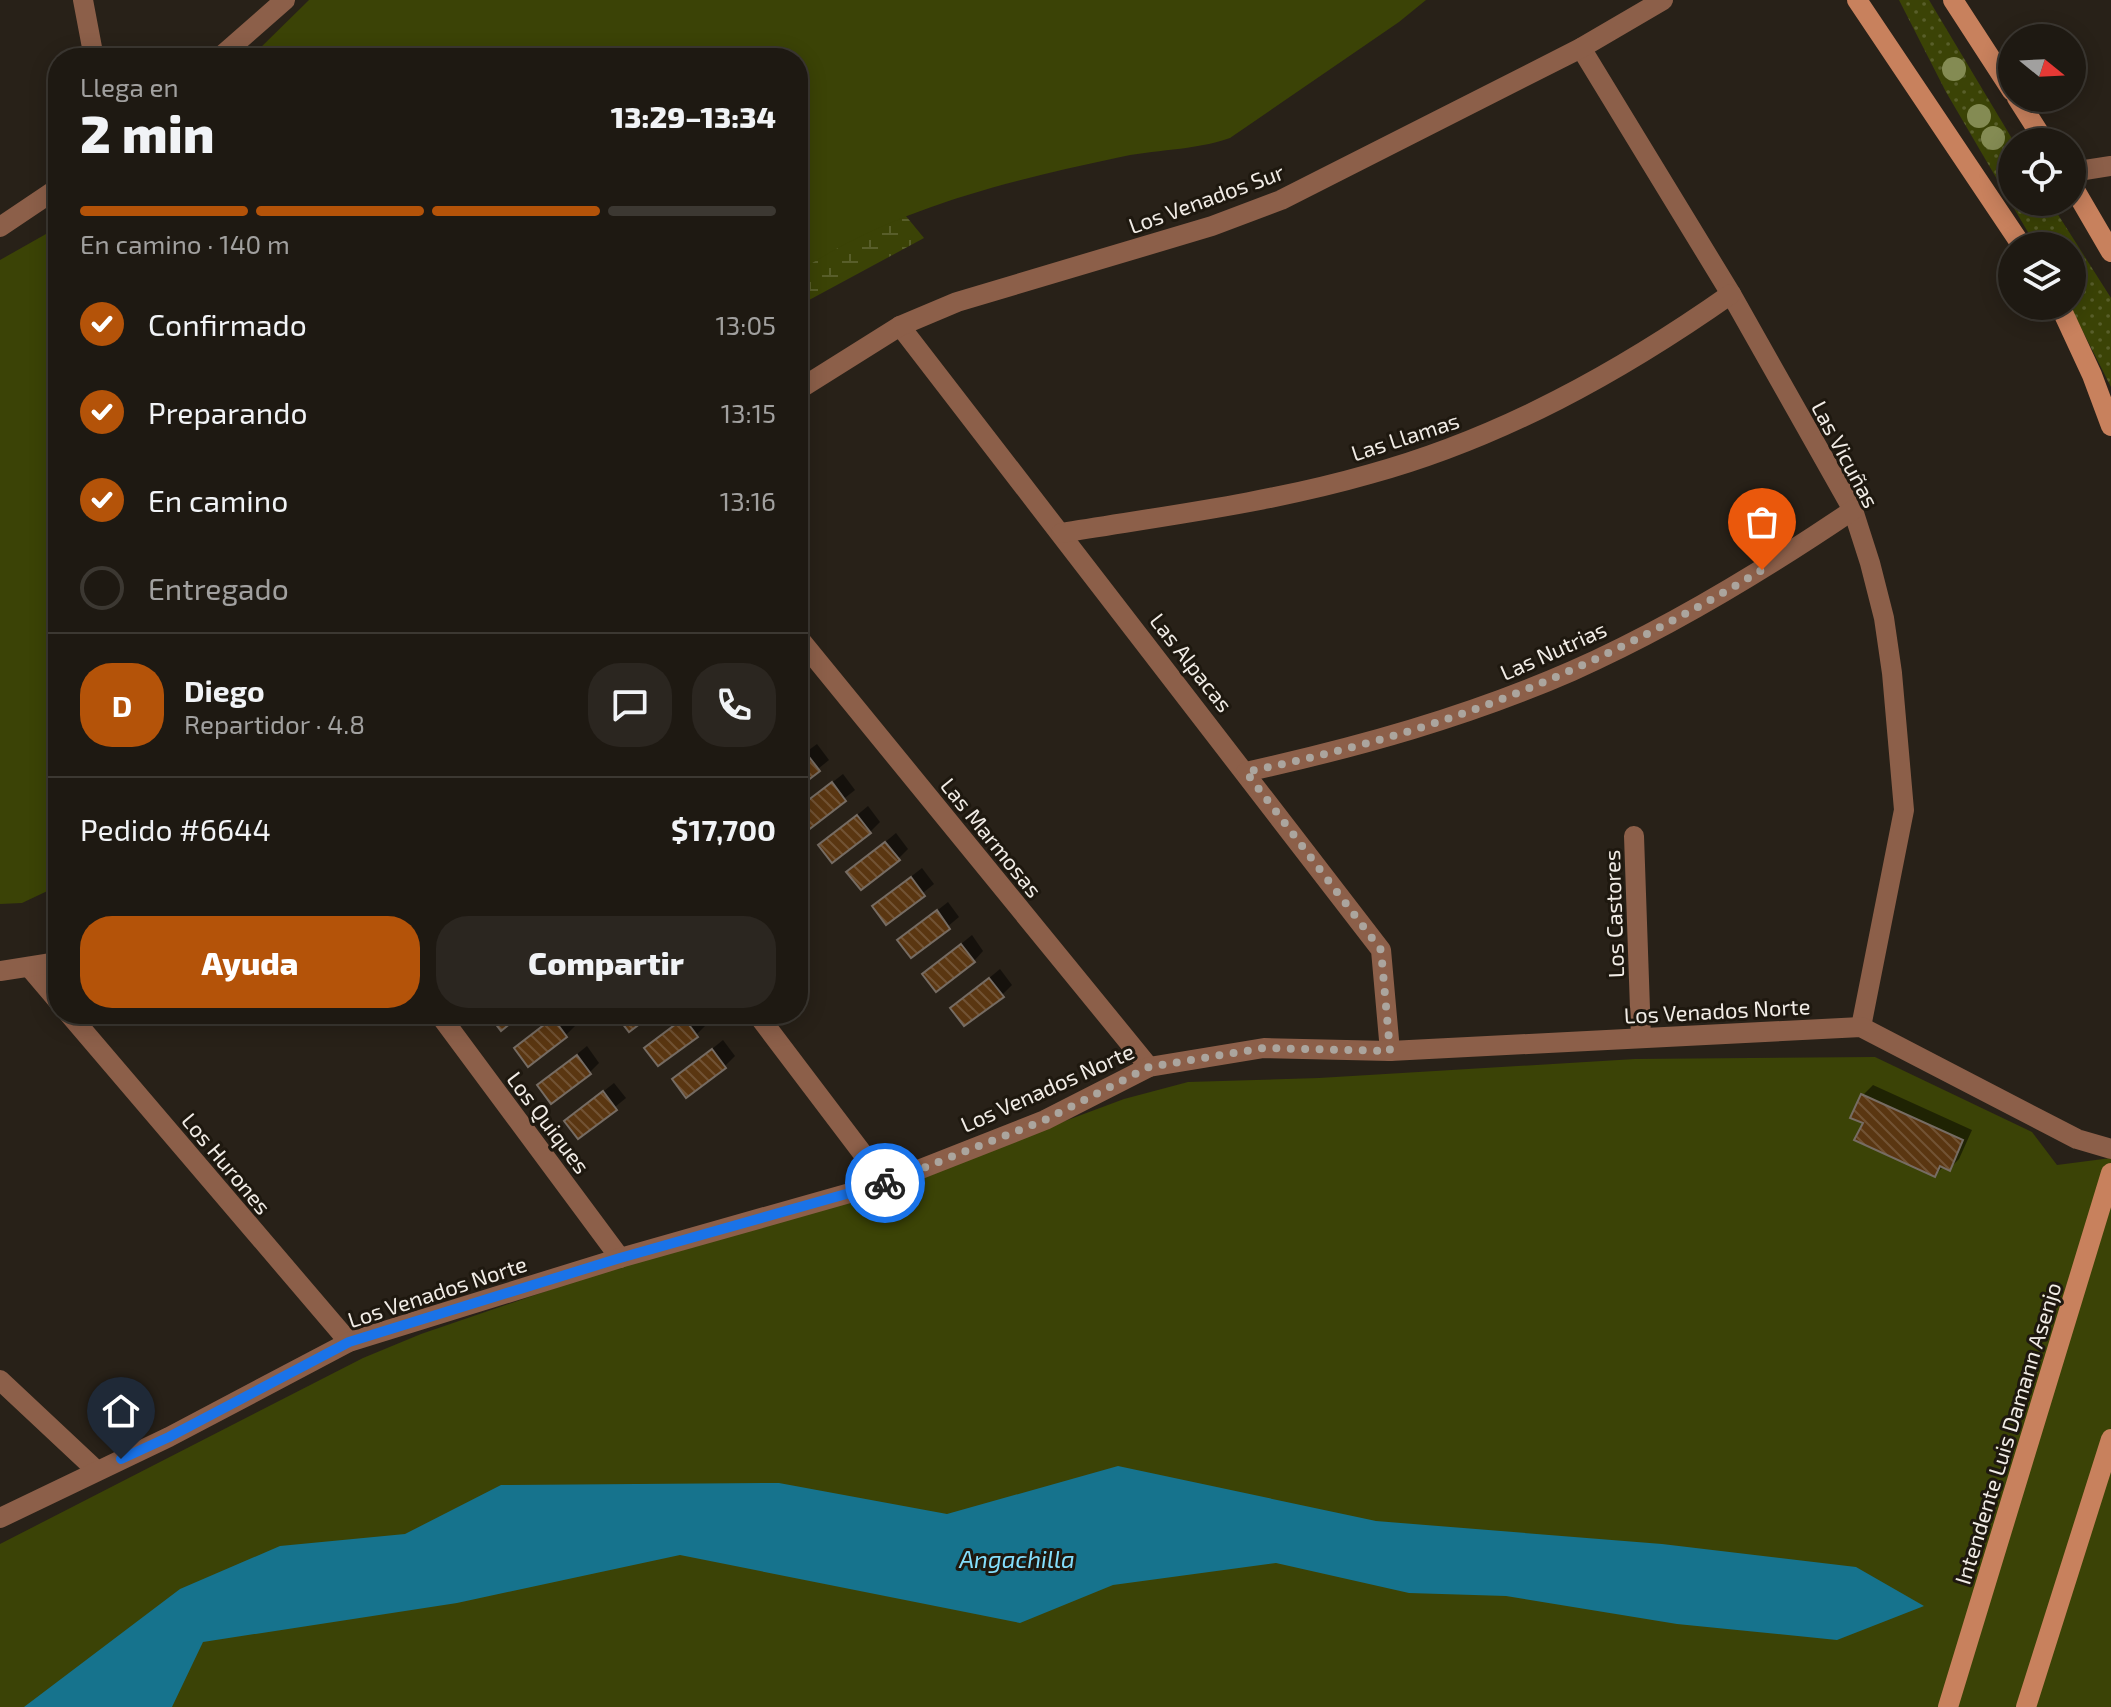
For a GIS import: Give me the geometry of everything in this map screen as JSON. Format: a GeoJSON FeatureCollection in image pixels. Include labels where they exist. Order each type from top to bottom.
{"type":"FeatureCollection","features":[{"type":"Feature","properties":{"kind":"main road"},"geometry":{"type":"LineString","coordinates":[[1857,0],[2013,232]]}},
{"type":"Feature","properties":{"kind":"main road"},"geometry":{"type":"LineString","coordinates":[[1953,0],[1998,69]]}},
{"type":"Feature","properties":{"kind":"main road"},"geometry":{"type":"LineString","coordinates":[[2086,209],[2111,252]]}},
{"type":"Feature","properties":{"kind":"main road"},"geometry":{"type":"LineString","coordinates":[[2066,320],[2111,426]]}},
{"type":"Feature","properties":{"kind":"main road","name":"Intendente Luis Damann Asenjo"},"geometry":{"type":"LineString","coordinates":[[1948,1707],[2111,1173]]}},
{"type":"Feature","properties":{"kind":"main road"},"geometry":{"type":"LineString","coordinates":[[2026,1707],[2111,1439]]}},
{"type":"Feature","properties":{"kind":"street"},"geometry":{"type":"LineString","coordinates":[[83,0],[92,48]]}},
{"type":"Feature","properties":{"kind":"street"},"geometry":{"type":"LineString","coordinates":[[230,48],[285,0]]}},
{"type":"Feature","properties":{"kind":"street","name":"Los Venados Sur"},"geometry":{"type":"LineString","coordinates":[[808,384],[900,326],[957,302],[1212,226],[1281,200],[1581,48],[1663,0]]}},
{"type":"Feature","properties":{"kind":"street","name":"Las Vicuñas"},"geometry":{"type":"LineString","coordinates":[[1581,48],[1731,294],[1853,510],[1884,618],[1904,810],[1861,1027]]}},
{"type":"Feature","properties":{"kind":"street"},"geometry":{"type":"LineString","coordinates":[[2086,170],[2111,166]]}},
{"type":"Feature","properties":{"kind":"street"},"geometry":{"type":"LineString","coordinates":[[0,227],[48,195]]}},
{"type":"Feature","properties":{"kind":"street","name":"Las Llamas"},"geometry":{"type":"LineString","coordinates":[[1061,533],[1308,490],[1433,454],[1556,402],[1617,370],[1731,294]]}},
{"type":"Feature","properties":{"kind":"street","name":"Las Alpacas"},"geometry":{"type":"LineString","coordinates":[[900,326],[1381,950],[1390,1051]]}},
{"type":"Feature","properties":{"kind":"street","name":"Las Nutrias"},"geometry":{"type":"LineString","coordinates":[[1246,772],[1329,754],[1412,731],[1572,671],[1716,598],[1786,556],[1853,510]]}},
{"type":"Feature","properties":{"kind":"street","name":"Las Marmosas"},"geometry":{"type":"LineString","coordinates":[[808,649],[1149,1067]]}},
{"type":"Feature","properties":{"kind":"street","name":"Los Castores"},"geometry":{"type":"LineString","coordinates":[[1634,836],[1641,1038]]}},
{"type":"Feature","properties":{"kind":"street"},"geometry":{"type":"LineString","coordinates":[[0,971],[48,964]]}},
{"type":"Feature","properties":{"kind":"street"},"geometry":{"type":"LineString","coordinates":[[30,968],[48,989]]}},
{"type":"Feature","properties":{"kind":"street","name":"Los Hurones"},"geometry":{"type":"LineString","coordinates":[[78,1024],[349,1342]]}},
{"type":"Feature","properties":{"kind":"street","name":"Los Quiques"},"geometry":{"type":"LineString","coordinates":[[446,1024],[620,1258]]}},
{"type":"Feature","properties":{"kind":"street"},"geometry":{"type":"LineString","coordinates":[[765,1024],[885,1183]]}},
{"type":"Feature","properties":{"kind":"street"},"geometry":{"type":"LineString","coordinates":[[1861,1027],[2077,1139],[2111,1149]]}},
{"type":"Feature","properties":{"kind":"street","name":"Los Venados Norte"},"geometry":{"type":"LineString","coordinates":[[96,1470],[169,1437],[349,1342],[620,1258],[885,1183],[1045,1120],[1149,1067],[1264,1048],[1390,1051],[1861,1027]]}},
{"type":"Feature","properties":{"kind":"street"},"geometry":{"type":"LineString","coordinates":[[0,1380],[96,1470],[0,1518]]}},
{"type":"Feature","properties":{"kind":"green space"},"geometry":{"type":"Polygon","coordinates":[[[309,0],[1426,0],[1399,22],[1230,138],[1074,167],[951,200],[873,231],[808,266],[808,48],[260,48],[309,0]]]}},
{"type":"Feature","properties":{"kind":"green space"},"geometry":{"type":"Polygon","coordinates":[[[1899,0],[1929,0],[2006,128],[1998,128],[1998,181],[1946,92],[1899,0]]]}},
{"type":"Feature","properties":{"kind":"green space"},"geometry":{"type":"Polygon","coordinates":[[[808,97],[924,238],[808,301],[808,97]]]}},
{"type":"Feature","properties":{"kind":"green space"},"geometry":{"type":"Polygon","coordinates":[[[2018,216],[2059,216],[2069,232],[2028,232],[2018,216]]]}},
{"type":"Feature","properties":{"kind":"green space"},"geometry":{"type":"Polygon","coordinates":[[[48,232],[48,891],[22,903],[0,904],[0,260],[48,232]]]}},
{"type":"Feature","properties":{"kind":"green space"},"geometry":{"type":"Polygon","coordinates":[[[2086,259],[2111,298],[2111,387],[2077,320],[2086,320],[2086,259]]]}},
{"type":"Feature","properties":{"kind":"green space"},"geometry":{"type":"Polygon","coordinates":[[[1875,1057],[2032,1132],[2057,1165],[2111,1158],[2111,1707],[0,1707],[0,1544],[363,1358],[421,1334],[640,1259],[882,1189],[1124,1099],[1188,1082],[1319,1078],[1635,1059],[1875,1057]]]}},
{"type":"Feature","properties":{"kind":"water","name":"Angachilla"},"geometry":{"type":"Polygon","coordinates":[[[1118,1466],[1376,1521],[1662,1544],[1856,1567],[1924,1606],[1837,1640],[1677,1624],[1506,1596],[1409,1593],[1276,1563],[1113,1585],[1020,1623],[680,1555],[457,1603],[203,1642],[172,1707],[24,1707],[180,1589],[280,1546],[405,1534],[501,1485],[779,1483],[947,1514],[1118,1466]]]}},
{"type":"Feature","properties":{"kind":"building"},"geometry":{"type":"Polygon","coordinates":[[[808,756],[820,771],[808,780],[808,756]]]}},
{"type":"Feature","properties":{"kind":"building"},"geometry":{"type":"Polygon","coordinates":[[[832,782],[846,801],[808,830],[808,800],[832,782]]]}},
{"type":"Feature","properties":{"kind":"building"},"geometry":{"type":"Polygon","coordinates":[[[857,815],[871,833],[832,863],[818,845],[857,815]]]}},
{"type":"Feature","properties":{"kind":"building"},"geometry":{"type":"Polygon","coordinates":[[[885,842],[900,860],[861,890],[846,872],[885,842]]]}},
{"type":"Feature","properties":{"kind":"building"},"geometry":{"type":"Polygon","coordinates":[[[911,877],[925,896],[886,925],[872,906],[911,877]]]}},
{"type":"Feature","properties":{"kind":"building"},"geometry":{"type":"Polygon","coordinates":[[[937,910],[950,929],[911,958],[897,940],[937,910]]]}},
{"type":"Feature","properties":{"kind":"building"},"geometry":{"type":"Polygon","coordinates":[[[961,944],[975,962],[936,992],[922,974],[961,944]]]}},
{"type":"Feature","properties":{"kind":"building"},"geometry":{"type":"Polygon","coordinates":[[[989,978],[1004,997],[964,1026],[950,1008],[989,978]]]}},
{"type":"Feature","properties":{"kind":"building"},"geometry":{"type":"Polygon","coordinates":[[[496,1024],[510,1024],[501,1031],[496,1024]]]}},
{"type":"Feature","properties":{"kind":"building"},"geometry":{"type":"Polygon","coordinates":[[[545,1024],[557,1024],[567,1037],[528,1067],[514,1048],[545,1024]]]}},
{"type":"Feature","properties":{"kind":"building"},"geometry":{"type":"Polygon","coordinates":[[[623,1024],[640,1024],[629,1032],[623,1024]]]}},
{"type":"Feature","properties":{"kind":"building"},"geometry":{"type":"Polygon","coordinates":[[[676,1024],[688,1024],[698,1037],[658,1066],[644,1048],[676,1024]]]}},
{"type":"Feature","properties":{"kind":"building"},"geometry":{"type":"Polygon","coordinates":[[[712,1049],[726,1068],[686,1098],[672,1079],[712,1049]]]}},
{"type":"Feature","properties":{"kind":"building"},"geometry":{"type":"Polygon","coordinates":[[[577,1055],[591,1074],[551,1104],[537,1085],[577,1055]]]}},
{"type":"Feature","properties":{"kind":"building"},"geometry":{"type":"Polygon","coordinates":[[[603,1091],[617,1110],[578,1139],[564,1121],[603,1091]]]}},
{"type":"Feature","properties":{"kind":"building"},"geometry":{"type":"Polygon","coordinates":[[[1861,1094],[1963,1140],[1950,1171],[1940,1166],[1935,1177],[1854,1140],[1863,1123],[1850,1118],[1861,1094]]]}},
{"type":"Feature","properties":{"kind":"way so far"},"geometry":{"type":"LineString","coordinates":[[885,1183],[1045,1120],[1149,1067],[1264,1048],[1390,1051],[1381,950],[1246,772],[1329,754],[1412,731],[1492,703],[1572,671],[1645,636],[1762,570]]}},
{"type":"Feature","properties":{"kind":"route"},"geometry":{"type":"LineString","coordinates":[[121,1459],[349,1342],[620,1258],[885,1183]]}}]}
